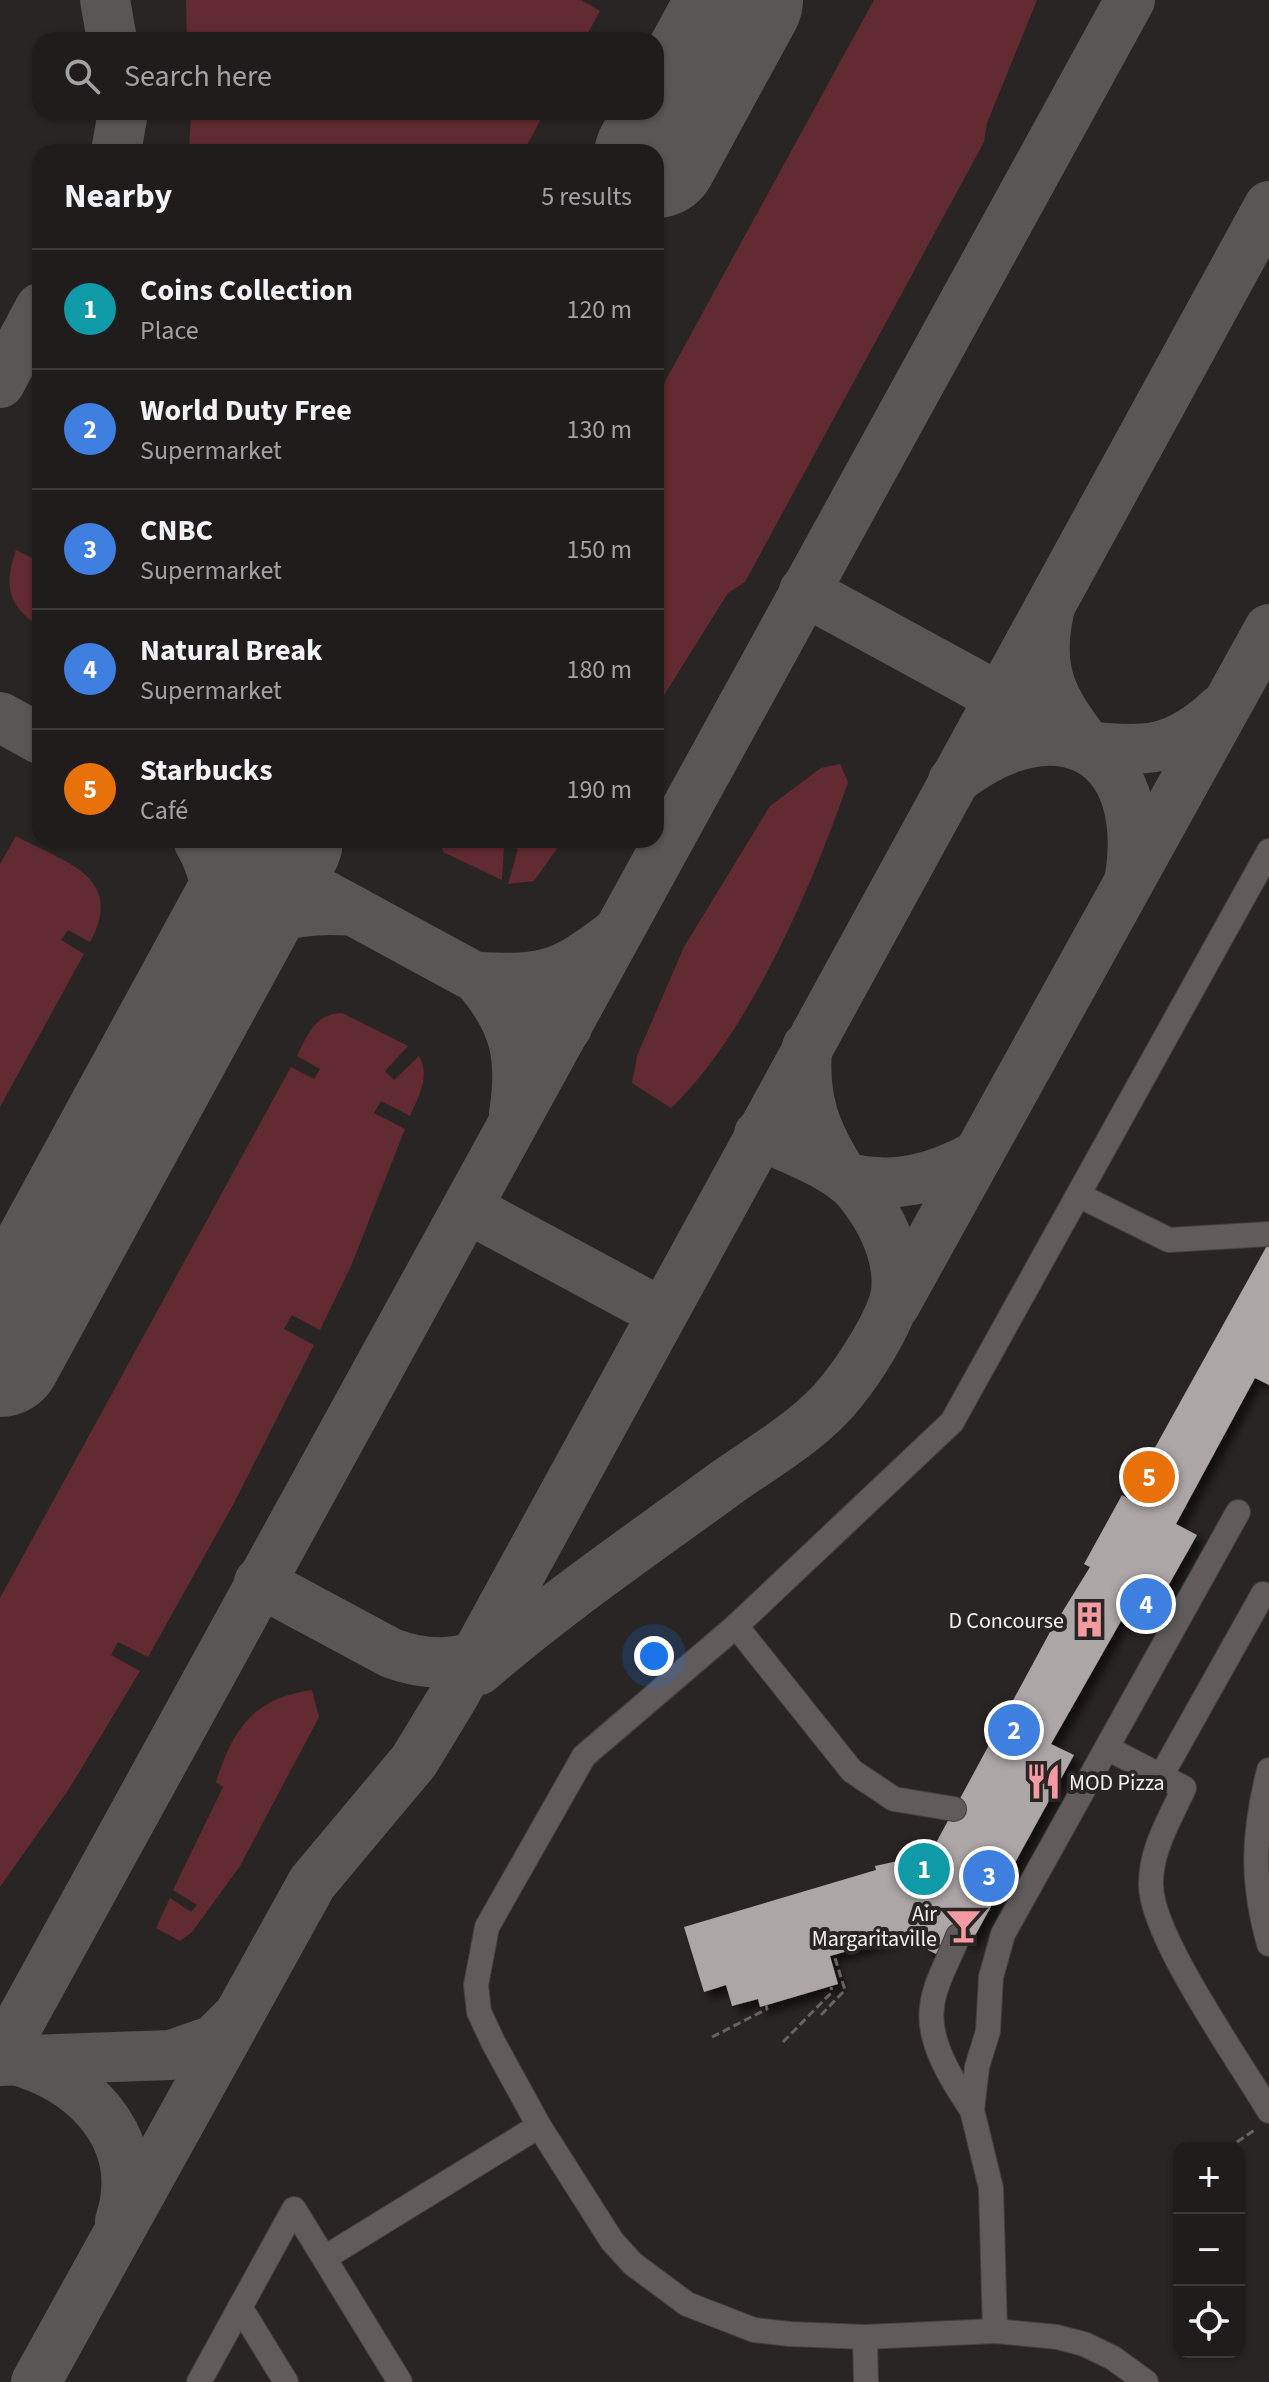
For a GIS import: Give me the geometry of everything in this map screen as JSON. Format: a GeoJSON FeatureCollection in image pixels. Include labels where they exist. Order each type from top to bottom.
{"type":"FeatureCollection","features":[{"type":"Feature","properties":{"kind":"street"},"geometry":{"type":"LineString","coordinates":[[1146,2382],[1123,2364],[1084,2344],[1041,2335],[995,2331],[865,2337],[754,2330],[687,2304],[633,2264],[612,2241],[539,2126],[479,2012],[476,1985],[487,1927],[584,1756],[736,1626],[952,1422],[1269,851]]}},
{"type":"Feature","properties":{"kind":"street"},"geometry":{"type":"LineString","coordinates":[[1080,1196],[1169,1240],[1269,1234]]}},
{"type":"Feature","properties":{"kind":"street"},"geometry":{"type":"LineString","coordinates":[[995,2331],[991,2188],[972,2110],[977,2067],[988,2031],[991,1977],[1003,1934],[1238,1512]]}},
{"type":"Feature","properties":{"kind":"street"},"geometry":{"type":"LineString","coordinates":[[1161,1776],[1263,1594]]}},
{"type":"Feature","properties":{"kind":"street"},"geometry":{"type":"LineString","coordinates":[[736,1626],[852,1771],[894,1799],[954,1809]]}},
{"type":"Feature","properties":{"kind":"street"},"geometry":{"type":"LineString","coordinates":[[1107,1748],[1184,1788],[1156,1850],[1151,1887],[1153,1905],[1173,1951],[1264,2119]]}},
{"type":"Feature","properties":{"kind":"street"},"geometry":{"type":"LineString","coordinates":[[1269,1770],[1256,1822],[1255,1868],[1260,1910],[1269,1944]]}},
{"type":"Feature","properties":{"kind":"street"},"geometry":{"type":"LineString","coordinates":[[958,1936],[932,2007],[936,2041],[953,2082],[972,2110]]}},
{"type":"Feature","properties":{"kind":"street"},"geometry":{"type":"LineString","coordinates":[[326,2257],[539,2126]]}},
{"type":"Feature","properties":{"kind":"street"},"geometry":{"type":"LineString","coordinates":[[199,2382],[294,2209],[400,2382]]}},
{"type":"Feature","properties":{"kind":"street"},"geometry":{"type":"LineString","coordinates":[[240,2307],[286,2382]]}},
{"type":"Feature","properties":{"kind":"street"},"geometry":{"type":"LineString","coordinates":[[865,2337],[866,2382]]}},
{"type":"Feature","properties":{"kind":"path"},"geometry":{"type":"LineString","coordinates":[[821,2015],[845,1990],[834,1955]]}},
{"type":"Feature","properties":{"kind":"path"},"geometry":{"type":"LineString","coordinates":[[783,2042],[832,1992],[831,1987]]}},
{"type":"Feature","properties":{"kind":"path"},"geometry":{"type":"LineString","coordinates":[[820,2004],[826,2010]]}},
{"type":"Feature","properties":{"kind":"path"},"geometry":{"type":"LineString","coordinates":[[712,2037],[767,2009],[766,2005]]}},
{"type":"Feature","properties":{"kind":"path"},"geometry":{"type":"LineString","coordinates":[[1237,2142],[1264,2119]]}},
{"type":"Feature","properties":{"kind":"shaded area"},"geometry":{"type":"Polygon","coordinates":[[[186,0],[581,0],[600,11],[588,32],[187,32],[186,0]]]}},
{"type":"Feature","properties":{"kind":"shaded area"},"geometry":{"type":"Polygon","coordinates":[[[874,0],[1037,0],[987,123],[984,142],[745,582],[728,593],[664,695],[664,383],[874,0]]]}},
{"type":"Feature","properties":{"kind":"shaded area"},"geometry":{"type":"Polygon","coordinates":[[[191,120],[541,120],[527,144],[189,144],[191,120]]]}},
{"type":"Feature","properties":{"kind":"shaded area"},"geometry":{"type":"Polygon","coordinates":[[[16,550],[32,558],[32,621],[21,611],[11,594],[12,562],[16,550]]]}},
{"type":"Feature","properties":{"kind":"shaded area"},"geometry":{"type":"Polygon","coordinates":[[[840,764],[848,782],[817,865],[776,956],[726,1041],[671,1108],[632,1083],[637,1056],[684,947],[770,806],[821,768],[840,764]]]}},
{"type":"Feature","properties":{"kind":"shaded area"},"geometry":{"type":"Polygon","coordinates":[[[16,836],[32,844],[32,848],[39,848],[85,874],[101,901],[99,920],[90,942],[68,930],[61,940],[84,954],[0,1107],[0,864],[16,836]]]}},
{"type":"Feature","properties":{"kind":"shaded area"},"geometry":{"type":"Polygon","coordinates":[[[442,848],[504,848],[502,880],[443,852],[442,848]]]}},
{"type":"Feature","properties":{"kind":"shaded area"},"geometry":{"type":"Polygon","coordinates":[[[514,848],[557,848],[534,881],[508,884],[518,849],[514,848]]]}},
{"type":"Feature","properties":{"kind":"shaded area"},"geometry":{"type":"Polygon","coordinates":[[[342,1013],[408,1046],[385,1071],[394,1080],[419,1056],[424,1072],[420,1094],[410,1116],[381,1101],[374,1113],[405,1129],[351,1266],[320,1330],[292,1315],[284,1329],[314,1345],[234,1503],[148,1657],[118,1642],[111,1655],[140,1671],[69,1789],[0,1887],[0,1598],[291,1067],[314,1079],[320,1069],[297,1056],[309,1033],[325,1017],[342,1013]]]}},
{"type":"Feature","properties":{"kind":"shaded area"},"geometry":{"type":"Polygon","coordinates":[[[312,1690],[319,1717],[240,1866],[192,1932],[180,1941],[156,1928],[170,1898],[191,1912],[197,1905],[173,1890],[223,1787],[216,1782],[239,1731],[261,1708],[275,1700],[312,1690]]]}},
{"type":"Feature","properties":{"kind":"building","name":"D Concourse"},"geometry":{"type":"Polygon","coordinates":[[[1269,1242],[1269,1385],[1255,1378],[1176,1524],[1197,1535],[1146,1625],[1125,1614],[1051,1744],[1074,1755],[971,1943],[949,1932],[936,1954],[928,1950],[922,1930],[830,1956],[838,1984],[760,2007],[758,1999],[732,2006],[726,1985],[704,1992],[684,1927],[876,1870],[875,1866],[930,1854],[1050,1632],[1090,1567],[1084,1564],[1122,1495],[1127,1498],[1269,1242]]]}},
{"type":"Feature","properties":{"kind":"taxiway"},"geometry":{"type":"LineString","coordinates":[[105,0],[111,32]]}},
{"type":"Feature","properties":{"kind":"taxiway"},"geometry":{"type":"LineString","coordinates":[[0,2058],[1130,0]]}},
{"type":"Feature","properties":{"kind":"taxiway"},"geometry":{"type":"LineString","coordinates":[[117,144],[122,120]]}},
{"type":"Feature","properties":{"kind":"taxiway"},"geometry":{"type":"LineString","coordinates":[[36,2382],[312,1883],[414,1761],[453,1697],[1269,206]]}},
{"type":"Feature","properties":{"kind":"taxiway"},"geometry":{"type":"LineString","coordinates":[[0,383],[32,323]]}},
{"type":"Feature","properties":{"kind":"taxiway"},"geometry":{"type":"LineString","coordinates":[[804,591],[1088,746]]}},
{"type":"Feature","properties":{"kind":"taxiway"},"geometry":{"type":"LineString","coordinates":[[1049,612],[1045,651],[1050,684],[1065,714],[1088,746],[1127,749],[1159,746],[1189,734],[1220,710]]}},
{"type":"Feature","properties":{"kind":"taxiway"},"geometry":{"type":"LineString","coordinates":[[895,1305],[1269,629]]}},
{"type":"Feature","properties":{"kind":"taxiway"},"geometry":{"type":"LineString","coordinates":[[0,717],[32,735]]}},
{"type":"Feature","properties":{"kind":"taxiway"},"geometry":{"type":"LineString","coordinates":[[953,781],[990,757],[1026,744],[1059,741],[1087,749],[1109,767],[1125,795],[1132,831],[1130,877]]}},
{"type":"Feature","properties":{"kind":"taxiway"},"geometry":{"type":"LineString","coordinates":[[202,848],[212,870],[218,901],[213,965]]}},
{"type":"Feature","properties":{"kind":"taxiway"},"geometry":{"type":"LineString","coordinates":[[238,848],[567,1027]]}},
{"type":"Feature","properties":{"kind":"taxiway"},"geometry":{"type":"LineString","coordinates":[[213,965],[246,936],[276,918],[310,911],[354,911]]}},
{"type":"Feature","properties":{"kind":"taxiway"},"geometry":{"type":"LineString","coordinates":[[478,977],[536,976],[551,972],[579,959],[614,935]]}},
{"type":"Feature","properties":{"kind":"taxiway"},"geometry":{"type":"LineString","coordinates":[[477,978],[500,1010],[513,1041],[517,1075],[514,1114]]}},
{"type":"Feature","properties":{"kind":"taxiway"},"geometry":{"type":"LineString","coordinates":[[807,1047],[807,1083],[813,1115],[825,1145],[844,1177],[879,1182],[913,1180],[978,1155]]}},
{"type":"Feature","properties":{"kind":"taxiway"},"geometry":{"type":"LineString","coordinates":[[479,1670],[570,1597],[816,1418],[848,1383],[882,1330],[896,1292],[896,1278],[892,1251],[875,1213],[859,1191],[838,1173],[759,1134]]}},
{"type":"Feature","properties":{"kind":"taxiway"},"geometry":{"type":"LineString","coordinates":[[467,1208],[662,1313]]}},
{"type":"Feature","properties":{"kind":"taxiway"},"geometry":{"type":"LineString","coordinates":[[259,1582],[405,1658],[431,1662],[456,1661],[495,1649]]}},
{"type":"Feature","properties":{"kind":"taxiway"},"geometry":{"type":"LineString","coordinates":[[0,2061],[171,2055],[214,2040],[234,2020]]}},
{"type":"Feature","properties":{"kind":"taxiway"},"geometry":{"type":"LineString","coordinates":[[25,2063],[72,2086],[92,2103],[107,2122],[119,2144],[125,2168],[126,2194],[120,2221]]}},
{"type":"Feature","properties":{"kind":"runway"},"geometry":{"type":"LineString","coordinates":[[663,144],[741,0]]}},
{"type":"Feature","properties":{"kind":"runway"},"geometry":{"type":"LineString","coordinates":[[0,1355],[277,848]]}},
{"type":"Feature","properties":{"kind":"place","name":"Starbucks"},"geometry":{"type":"Point","coordinates":[1149,1477]}},
{"type":"Feature","properties":{"kind":"place","name":"Natural Break"},"geometry":{"type":"Point","coordinates":[1146,1604]}},
{"type":"Feature","properties":{"kind":"place","name":"D Concourse"},"geometry":{"type":"Point","coordinates":[1090,1620]}},
{"type":"Feature","properties":{"kind":"place","name":"World Duty Free"},"geometry":{"type":"Point","coordinates":[1014,1730]}},
{"type":"Feature","properties":{"kind":"place","name":"MOD Pizza"},"geometry":{"type":"Point","coordinates":[1043,1782]}},
{"type":"Feature","properties":{"kind":"place","name":"Coins Collection"},"geometry":{"type":"Point","coordinates":[924,1869]}},
{"type":"Feature","properties":{"kind":"place","name":"CNBC"},"geometry":{"type":"Point","coordinates":[989,1876]}},
{"type":"Feature","properties":{"kind":"place","name":"Air Margaritaville"},"geometry":{"type":"Point","coordinates":[963,1926]}}]}
